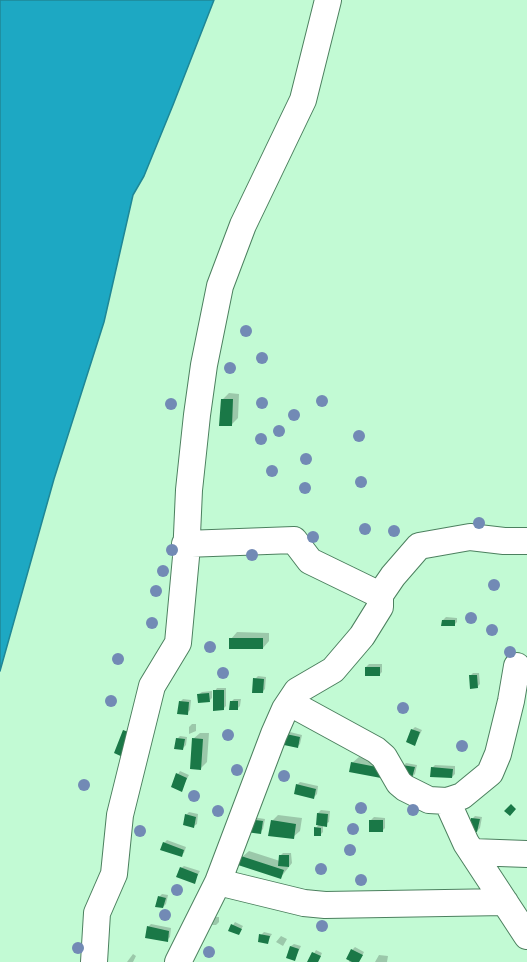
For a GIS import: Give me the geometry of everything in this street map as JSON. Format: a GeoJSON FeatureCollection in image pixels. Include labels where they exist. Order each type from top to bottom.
{"type":"FeatureCollection","features":[{"type":"Feature","properties":{"kind":"street"},"geometry":{"type":"LineString","coordinates":[[94,962],[97,913],[114,874],[120,814],[152,686],[178,643],[186,557],[189,490],[198,405],[220,286],[243,225],[303,100],[328,0]]}},
{"type":"Feature","properties":{"kind":"street"},"geometry":{"type":"LineString","coordinates":[[178,962],[218,882],[274,734],[285,709],[297,691],[333,670],[362,636],[380,607],[380,595],[419,546],[470,537],[504,542],[527,541]]}},
{"type":"Feature","properties":{"kind":"street"},"geometry":{"type":"LineString","coordinates":[[185,544],[294,540],[310,561],[380,595]]}},
{"type":"Feature","properties":{"kind":"street"},"geometry":{"type":"LineString","coordinates":[[290,703],[376,750],[384,757],[399,783],[405,788],[429,800],[447,801],[462,796],[490,773],[498,754],[517,666]]}},
{"type":"Feature","properties":{"kind":"street"},"geometry":{"type":"LineString","coordinates":[[447,801],[466,843],[527,936]]}},
{"type":"Feature","properties":{"kind":"street"},"geometry":{"type":"LineString","coordinates":[[472,852],[527,854]]}},
{"type":"Feature","properties":{"kind":"street"},"geometry":{"type":"LineString","coordinates":[[218,882],[304,903],[325,905],[505,902]]}},
{"type":"Feature","properties":{"kind":"water"},"geometry":{"type":"Polygon","coordinates":[[[0,0],[214,0],[144,176],[133,195],[104,322],[54,479],[0,671],[0,0]]]}},
{"type":"Feature","properties":{"kind":"building"},"geometry":{"type":"Polygon","coordinates":[[[221,399],[233,399],[232,426],[219,426],[221,399]]]}},
{"type":"Feature","properties":{"kind":"building"},"geometry":{"type":"Polygon","coordinates":[[[442,620],[455,620],[455,626],[441,626],[442,620]]]}},
{"type":"Feature","properties":{"kind":"building"},"geometry":{"type":"Polygon","coordinates":[[[229,638],[263,638],[263,649],[229,649],[229,638]]]}},
{"type":"Feature","properties":{"kind":"building"},"geometry":{"type":"Polygon","coordinates":[[[365,667],[380,667],[380,676],[365,676],[365,667]]]}},
{"type":"Feature","properties":{"kind":"building"},"geometry":{"type":"Polygon","coordinates":[[[469,675],[477,675],[478,688],[470,689],[469,675]]]}},
{"type":"Feature","properties":{"kind":"building"},"geometry":{"type":"Polygon","coordinates":[[[253,678],[264,679],[263,693],[252,693],[253,678]]]}},
{"type":"Feature","properties":{"kind":"building"},"geometry":{"type":"Polygon","coordinates":[[[213,690],[224,690],[224,710],[213,711],[213,690]]]}},
{"type":"Feature","properties":{"kind":"building"},"geometry":{"type":"Polygon","coordinates":[[[209,693],[210,702],[198,703],[197,694],[209,693]]]}},
{"type":"Feature","properties":{"kind":"building"},"geometry":{"type":"Polygon","coordinates":[[[179,701],[189,702],[188,715],[177,714],[179,701]]]}},
{"type":"Feature","properties":{"kind":"building"},"geometry":{"type":"Polygon","coordinates":[[[230,701],[238,701],[238,710],[229,710],[230,701]]]}},
{"type":"Feature","properties":{"kind":"building"},"geometry":{"type":"Polygon","coordinates":[[[411,729],[420,732],[415,746],[406,742],[411,729]]]}},
{"type":"Feature","properties":{"kind":"building"},"geometry":{"type":"Polygon","coordinates":[[[123,730],[134,734],[125,758],[114,753],[123,730]]]}},
{"type":"Feature","properties":{"kind":"building"},"geometry":{"type":"Polygon","coordinates":[[[286,734],[300,737],[298,748],[284,745],[286,734]]]}},
{"type":"Feature","properties":{"kind":"building"},"geometry":{"type":"Polygon","coordinates":[[[176,738],[185,739],[183,750],[174,749],[176,738]]]}},
{"type":"Feature","properties":{"kind":"building"},"geometry":{"type":"Polygon","coordinates":[[[192,738],[203,739],[201,770],[190,769],[192,738]]]}},
{"type":"Feature","properties":{"kind":"building"},"geometry":{"type":"Polygon","coordinates":[[[351,762],[382,768],[381,778],[349,772],[351,762]]]}},
{"type":"Feature","properties":{"kind":"building"},"geometry":{"type":"Polygon","coordinates":[[[402,765],[415,767],[412,778],[399,776],[402,765]]]}},
{"type":"Feature","properties":{"kind":"building"},"geometry":{"type":"Polygon","coordinates":[[[431,767],[453,769],[452,778],[430,777],[431,767]]]}},
{"type":"Feature","properties":{"kind":"building"},"geometry":{"type":"Polygon","coordinates":[[[176,773],[187,778],[182,792],[171,787],[176,773]]]}},
{"type":"Feature","properties":{"kind":"building"},"geometry":{"type":"Polygon","coordinates":[[[296,784],[316,789],[314,799],[294,794],[296,784]]]}},
{"type":"Feature","properties":{"kind":"building"},"geometry":{"type":"Polygon","coordinates":[[[511,804],[516,809],[510,816],[504,811],[511,804]]]}},
{"type":"Feature","properties":{"kind":"building"},"geometry":{"type":"Polygon","coordinates":[[[317,813],[328,814],[327,827],[316,825],[317,813]]]}},
{"type":"Feature","properties":{"kind":"building"},"geometry":{"type":"Polygon","coordinates":[[[185,814],[196,817],[194,828],[183,825],[185,814]]]}},
{"type":"Feature","properties":{"kind":"building"},"geometry":{"type":"Polygon","coordinates":[[[471,818],[480,819],[477,832],[469,831],[471,818]]]}},
{"type":"Feature","properties":{"kind":"building"},"geometry":{"type":"Polygon","coordinates":[[[248,819],[263,821],[261,834],[246,832],[248,819]]]}},
{"type":"Feature","properties":{"kind":"building"},"geometry":{"type":"Polygon","coordinates":[[[271,820],[296,824],[294,839],[268,836],[271,820]]]}},
{"type":"Feature","properties":{"kind":"building"},"geometry":{"type":"Polygon","coordinates":[[[369,820],[383,820],[383,832],[369,832],[369,820]]]}},
{"type":"Feature","properties":{"kind":"building"},"geometry":{"type":"Polygon","coordinates":[[[314,827],[321,828],[321,836],[314,836],[314,827]]]}},
{"type":"Feature","properties":{"kind":"building"},"geometry":{"type":"Polygon","coordinates":[[[163,842],[184,850],[182,857],[160,850],[163,842]]]}},
{"type":"Feature","properties":{"kind":"building"},"geometry":{"type":"Polygon","coordinates":[[[279,855],[289,855],[289,867],[278,866],[279,855]]]}},
{"type":"Feature","properties":{"kind":"building"},"geometry":{"type":"Polygon","coordinates":[[[241,856],[284,870],[281,879],[238,865],[241,856]]]}},
{"type":"Feature","properties":{"kind":"building"},"geometry":{"type":"Polygon","coordinates":[[[180,867],[198,874],[195,884],[176,877],[180,867]]]}},
{"type":"Feature","properties":{"kind":"building"},"geometry":{"type":"Polygon","coordinates":[[[158,896],[166,898],[163,908],[155,907],[158,896]]]}},
{"type":"Feature","properties":{"kind":"building"},"geometry":{"type":"Polygon","coordinates":[[[231,924],[242,929],[239,935],[228,931],[231,924]]]}},
{"type":"Feature","properties":{"kind":"building"},"geometry":{"type":"Polygon","coordinates":[[[147,926],[169,931],[168,942],[145,938],[147,926]]]}},
{"type":"Feature","properties":{"kind":"building"},"geometry":{"type":"Polygon","coordinates":[[[259,934],[270,936],[268,944],[258,942],[259,934]]]}},
{"type":"Feature","properties":{"kind":"building"},"geometry":{"type":"Polygon","coordinates":[[[290,946],[299,949],[295,961],[286,958],[290,946]]]}},
{"type":"Feature","properties":{"kind":"building"},"geometry":{"type":"Polygon","coordinates":[[[351,949],[363,955],[359,962],[346,959],[351,949]]]}},
{"type":"Feature","properties":{"kind":"building"},"geometry":{"type":"Polygon","coordinates":[[[312,952],[321,956],[318,962],[307,962],[312,952]]]}}]}
